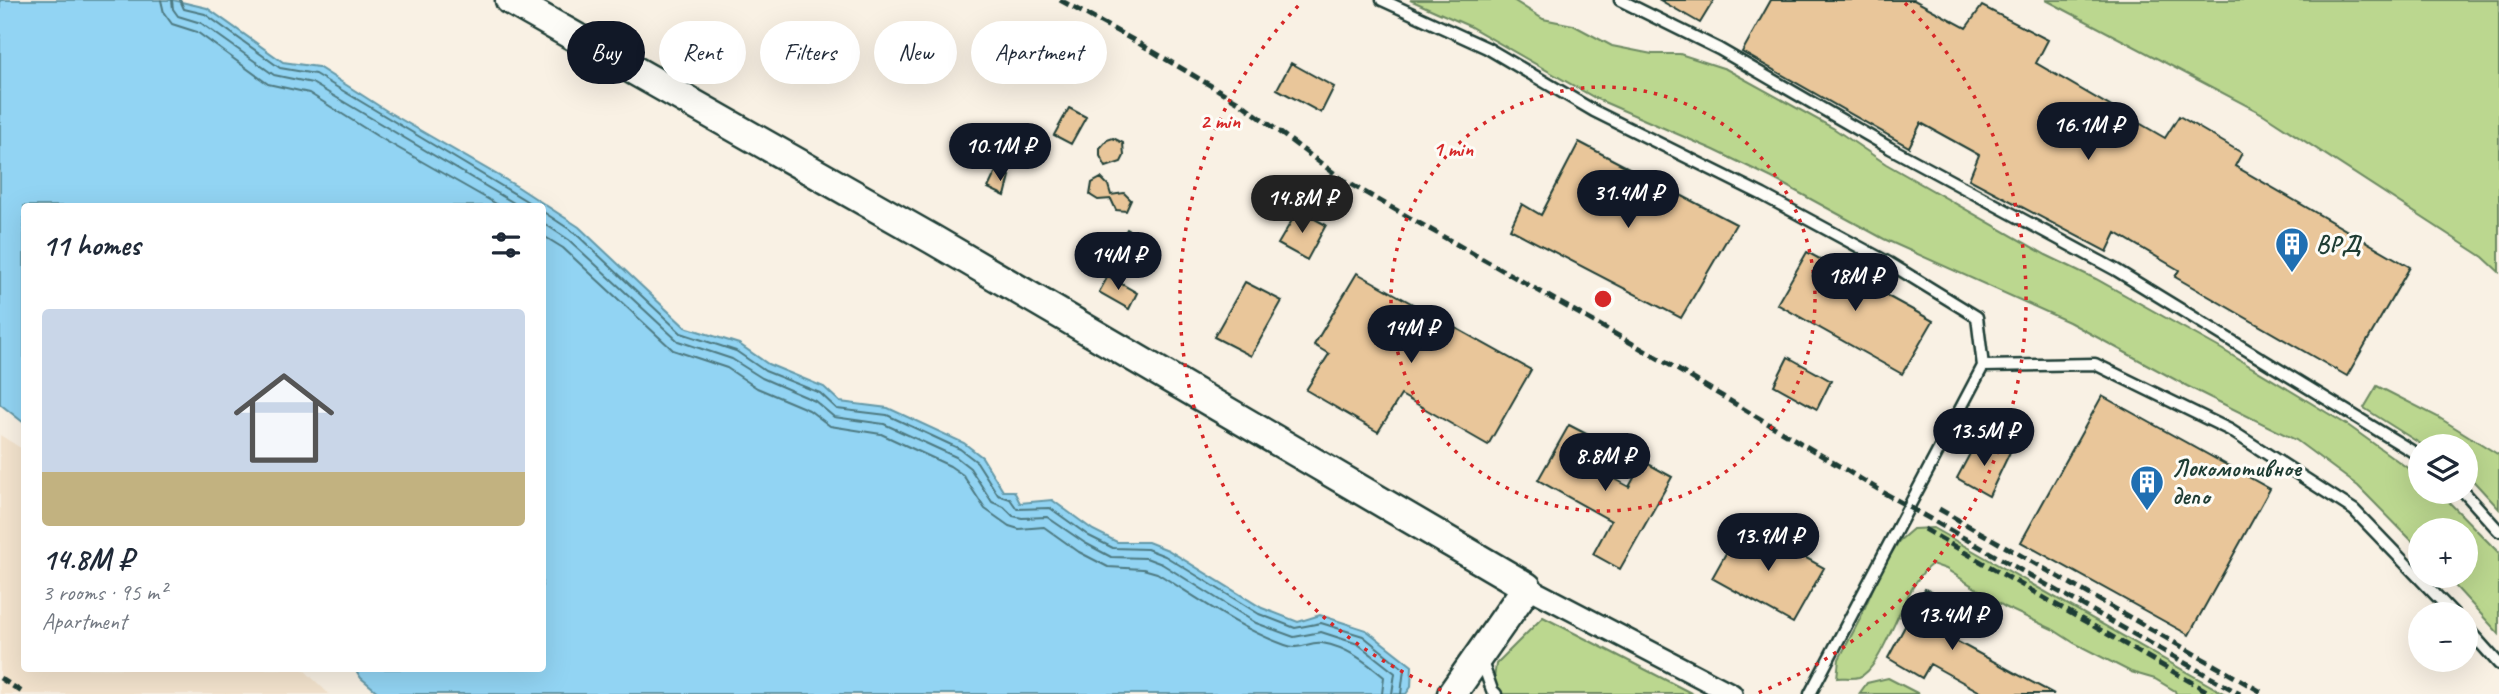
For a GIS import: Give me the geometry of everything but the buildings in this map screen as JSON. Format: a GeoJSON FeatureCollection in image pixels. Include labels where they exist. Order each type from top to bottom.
{"type":"FeatureCollection","features":[{"type":"Feature","properties":{"kind":"street"},"geometry":{"type":"LineString","coordinates":[[515,2],[932,239],[1527,587],[1732,694]]}},
{"type":"Feature","properties":{"kind":"street"},"geometry":{"type":"LineString","coordinates":[[1452,694],[1527,587]]}},
{"type":"Feature","properties":{"kind":"lane"},"geometry":{"type":"LineString","coordinates":[[1382,0],[1487,48],[1594,111],[1763,195],[1889,262],[1977,317],[1983,366],[1810,694]]}},
{"type":"Feature","properties":{"kind":"lane"},"geometry":{"type":"LineString","coordinates":[[1620,0],[1719,49],[1890,148],[2116,270],[2408,449]]}},
{"type":"Feature","properties":{"kind":"lane"},"geometry":{"type":"LineString","coordinates":[[1983,366],[2095,364],[2230,430],[2354,510],[2442,602]]}},
{"type":"Feature","properties":{"kind":"lane"},"geometry":{"type":"LineString","coordinates":[[2475,504],[2499,531]]}},
{"type":"Feature","properties":{"kind":"lane"},"geometry":{"type":"LineString","coordinates":[[2478,640],[2499,663]]}},
{"type":"Feature","properties":{"kind":"lane"},"geometry":{"type":"LineString","coordinates":[[1480,655],[1492,691],[1496,694]]}},
{"type":"Feature","properties":{"kind":"shaded area"},"geometry":{"type":"Polygon","coordinates":[[[0,435],[21,448],[21,672],[306,672],[329,694],[0,694],[0,435]]]}},
{"type":"Feature","properties":{"kind":"green space"},"geometry":{"type":"Polygon","coordinates":[[[1410,0],[1513,0],[1543,19],[1573,25],[1612,46],[1652,54],[1680,54],[1726,69],[1833,128],[1886,164],[2046,255],[2096,279],[2218,347],[2349,426],[2408,468],[2408,504],[2451,504],[2465,518],[2408,518],[2408,537],[2358,486],[2296,440],[2187,386],[2069,322],[1884,239],[1772,178],[1597,99],[1469,26],[1410,0]]]}},
{"type":"Feature","properties":{"kind":"green space"},"geometry":{"type":"Polygon","coordinates":[[[2046,0],[2499,0],[2499,272],[2483,257],[2263,114],[2046,0]]]}},
{"type":"Feature","properties":{"kind":"green space"},"geometry":{"type":"Polygon","coordinates":[[[2377,386],[2465,434],[2408,436],[2364,408],[2377,386]]]}},
{"type":"Feature","properties":{"kind":"green space"},"geometry":{"type":"Polygon","coordinates":[[[2478,442],[2499,455],[2499,509],[2478,486],[2478,442]]]}},
{"type":"Feature","properties":{"kind":"green space"},"geometry":{"type":"Polygon","coordinates":[[[1933,528],[2225,694],[2176,694],[2155,679],[2131,672],[2005,607],[1946,569],[1932,564],[1912,589],[1877,659],[1868,671],[1859,677],[1837,678],[1839,659],[1879,574],[1899,541],[1913,529],[1933,528]]]}},
{"type":"Feature","properties":{"kind":"green space"},"geometry":{"type":"Polygon","coordinates":[[[2478,532],[2499,553],[2499,634],[2478,611],[2478,602],[2470,602],[2457,588],[2478,588],[2478,532]]]}},
{"type":"Feature","properties":{"kind":"green space"},"geometry":{"type":"Polygon","coordinates":[[[1543,617],[1693,694],[1492,694],[1496,664],[1543,617]]]}},
{"type":"Feature","properties":{"kind":"green space"},"geometry":{"type":"Polygon","coordinates":[[[1888,678],[1919,694],[1859,694],[1867,683],[1888,678]]]}},
{"type":"Feature","properties":{"kind":"water"},"geometry":{"type":"Polygon","coordinates":[[[0,0],[173,0],[207,8],[283,62],[318,67],[542,203],[21,203],[21,421],[0,404],[0,0]]]}},
{"type":"Feature","properties":{"kind":"water"},"geometry":{"type":"Polygon","coordinates":[[[546,205],[579,227],[685,327],[739,344],[768,364],[824,387],[840,402],[888,408],[964,443],[982,457],[1003,491],[1014,491],[1020,503],[1052,500],[1093,530],[1117,542],[1148,542],[1168,550],[1262,608],[1298,622],[1320,615],[1366,630],[1412,666],[1411,687],[1406,694],[380,694],[357,672],[546,672],[546,205]]]}},
{"type":"Feature","properties":{"kind":"railway"},"geometry":{"type":"LineString","coordinates":[[1060,0],[1242,104],[1343,180],[1670,365],[1886,494],[2240,694]]}},
{"type":"Feature","properties":{"kind":"railway"},"geometry":{"type":"LineString","coordinates":[[1939,509],[2265,694]]}},
{"type":"Feature","properties":{"kind":"railway"},"geometry":{"type":"LineString","coordinates":[[1924,529],[2212,694]]}},
{"type":"Feature","properties":{"kind":"railway"},"geometry":{"type":"LineString","coordinates":[[0,678],[25,694]]}},
{"type":"Feature","properties":{"kind":"place","name":"ВРД"},"geometry":{"type":"Point","coordinates":[2292,274]}},
{"type":"Feature","properties":{"kind":"place","name":"Локомотивное депо"},"geometry":{"type":"Point","coordinates":[2147,512]}}]}
